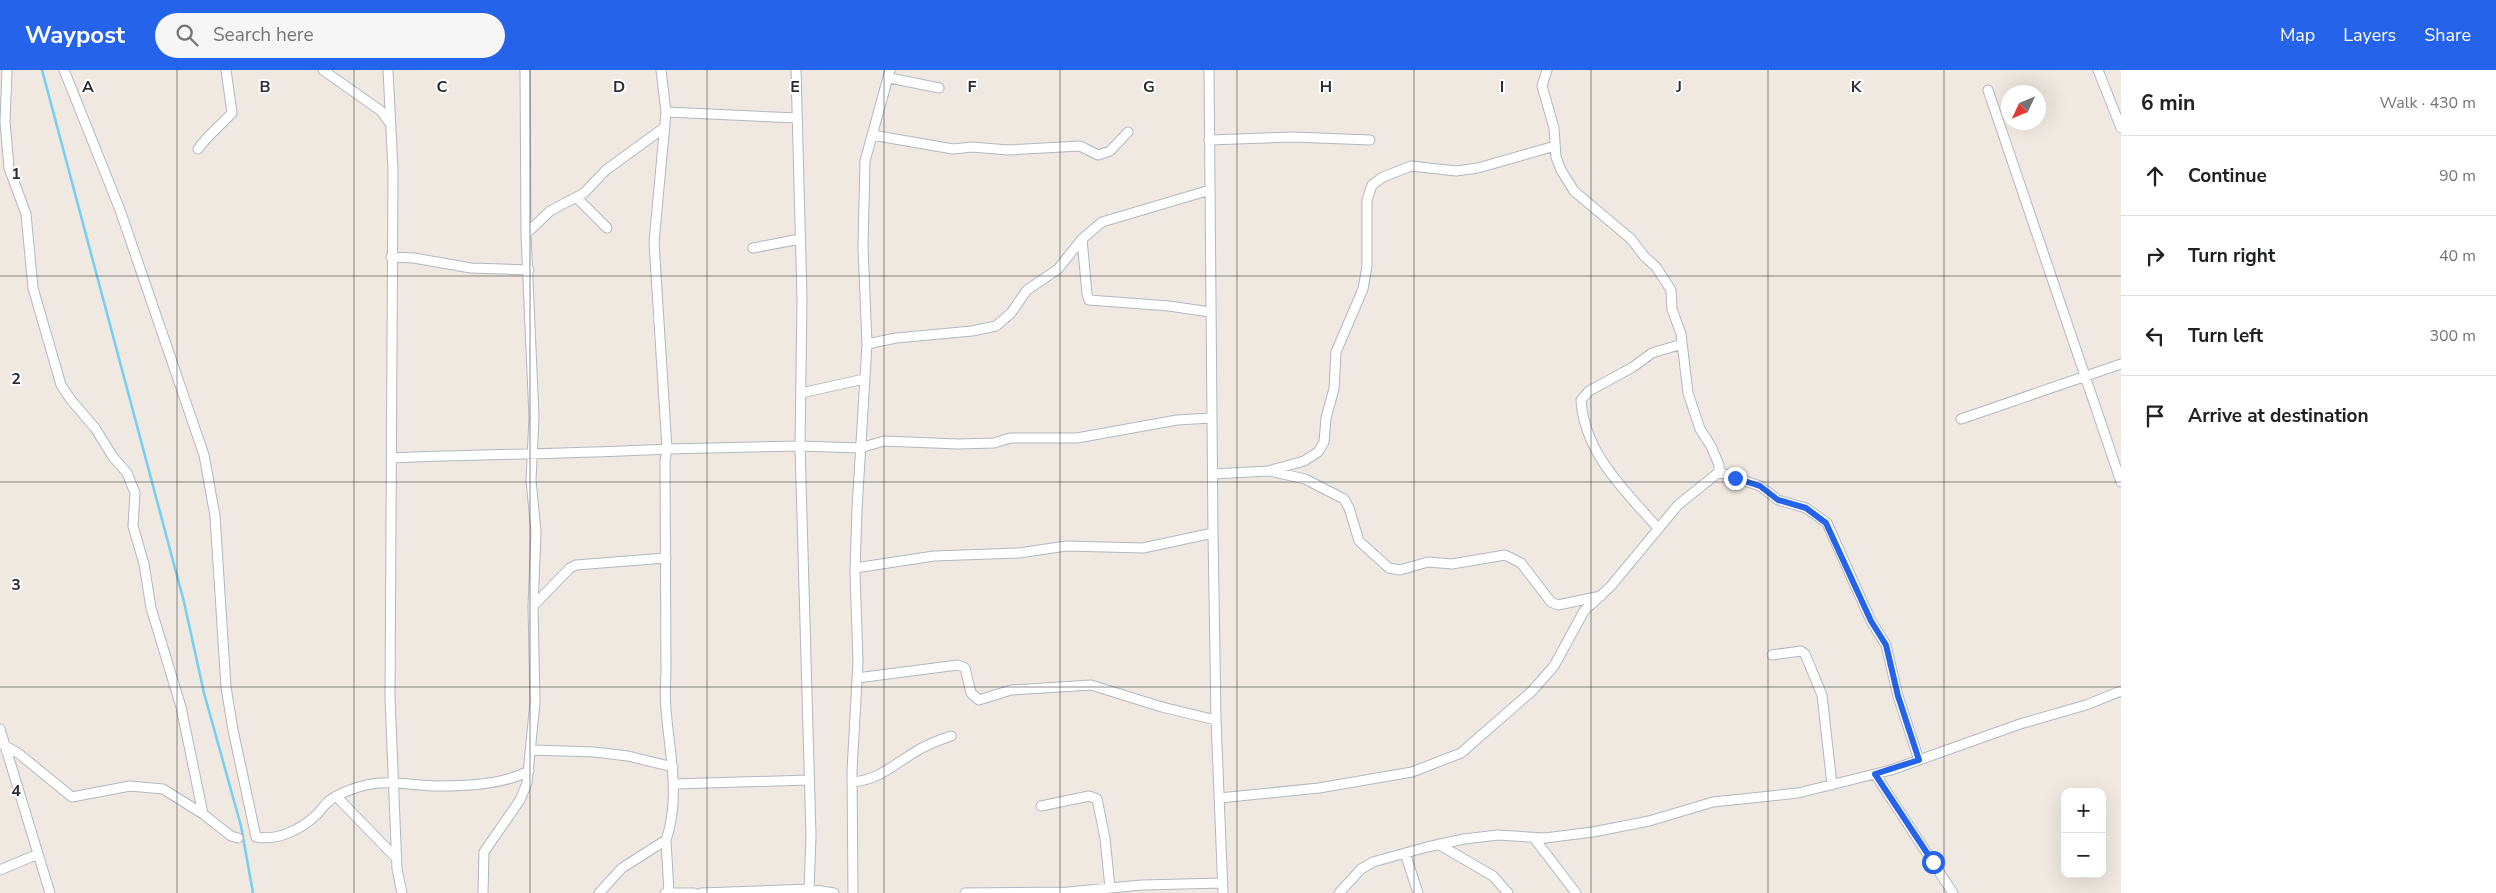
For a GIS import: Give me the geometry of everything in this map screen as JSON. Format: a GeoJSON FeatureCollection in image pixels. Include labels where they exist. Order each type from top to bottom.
{"type":"FeatureCollection","features":[{"type":"Feature","properties":{"kind":"street"},"geometry":{"type":"LineString","coordinates":[[7,70],[5,122],[9,168],[26,214],[33,288],[61,385],[70,400],[95,428],[113,458],[128,473],[135,493],[133,526],[142,557],[151,608],[181,706],[203,814]]}},
{"type":"Feature","properties":{"kind":"street"},"geometry":{"type":"LineString","coordinates":[[64,70],[126,228],[204,455],[216,516],[226,687],[232,730],[256,837],[262,838],[291,833],[303,827],[336,796],[363,785],[394,783],[435,786],[461,784],[506,780],[529,771]]}},
{"type":"Feature","properties":{"kind":"street"},"geometry":{"type":"LineString","coordinates":[[198,149],[209,135],[220,127],[232,113],[226,70]]}},
{"type":"Feature","properties":{"kind":"street"},"geometry":{"type":"LineString","coordinates":[[323,70],[381,111],[391,125]]}},
{"type":"Feature","properties":{"kind":"street"},"geometry":{"type":"LineString","coordinates":[[388,70],[391,125],[392,458],[390,698],[397,858],[402,893]]}},
{"type":"Feature","properties":{"kind":"street"},"geometry":{"type":"LineString","coordinates":[[483,893],[484,852],[520,800],[527,783],[532,750],[535,702],[532,606],[536,532],[531,480],[533,453],[529,270],[526,234],[525,70]]}},
{"type":"Feature","properties":{"kind":"street"},"geometry":{"type":"LineString","coordinates":[[661,70],[666,112],[654,242],[667,449],[665,461],[664,694],[675,784],[666,840],[669,893]]}},
{"type":"Feature","properties":{"kind":"street"},"geometry":{"type":"LineString","coordinates":[[796,70],[800,239],[800,446],[810,835],[809,891]]}},
{"type":"Feature","properties":{"kind":"street"},"geometry":{"type":"LineString","coordinates":[[1209,70],[1211,418],[1216,720],[1223,893]]}},
{"type":"Feature","properties":{"kind":"street"},"geometry":{"type":"LineString","coordinates":[[1547,70],[1542,86],[1554,128],[1555,146],[1561,170],[1574,191],[1631,239],[1644,256],[1656,267],[1671,290],[1672,309],[1682,344],[1688,393],[1700,429],[1719,465],[1719,472]]}},
{"type":"Feature","properties":{"kind":"street"},"geometry":{"type":"LineString","coordinates":[[2098,70],[2121,128]]}},
{"type":"Feature","properties":{"kind":"street"},"geometry":{"type":"LineString","coordinates":[[853,893],[852,782],[857,678],[855,568],[867,344],[867,318],[864,296],[864,183],[866,161],[890,74],[939,88]]}},
{"type":"Feature","properties":{"kind":"street"},"geometry":{"type":"LineString","coordinates":[[1988,90],[2121,482]]}},
{"type":"Feature","properties":{"kind":"street"},"geometry":{"type":"LineString","coordinates":[[666,112],[797,118]]}},
{"type":"Feature","properties":{"kind":"street"},"geometry":{"type":"LineString","coordinates":[[526,234],[550,210],[577,198],[606,170],[664,127]]}},
{"type":"Feature","properties":{"kind":"street"},"geometry":{"type":"LineString","coordinates":[[872,135],[953,149],[972,147],[1008,150],[1080,146],[1098,156],[1110,152],[1128,132]]}},
{"type":"Feature","properties":{"kind":"street"},"geometry":{"type":"LineString","coordinates":[[1209,140],[1293,137],[1370,140]]}},
{"type":"Feature","properties":{"kind":"street"},"geometry":{"type":"LineString","coordinates":[[1213,474],[1268,471],[1304,461],[1318,452],[1324,442],[1326,418],[1334,389],[1336,352],[1363,289],[1367,266],[1367,200],[1372,185],[1384,177],[1411,166],[1456,171],[1478,168],[1555,146]]}},
{"type":"Feature","properties":{"kind":"street"},"geometry":{"type":"LineString","coordinates":[[867,344],[896,338],[972,331],[996,326],[1011,313],[1027,290],[1058,269],[1082,239],[1102,222],[1210,190]]}},
{"type":"Feature","properties":{"kind":"street"},"geometry":{"type":"LineString","coordinates":[[577,198],[607,228]]}},
{"type":"Feature","properties":{"kind":"street"},"geometry":{"type":"LineString","coordinates":[[753,248],[800,239]]}},
{"type":"Feature","properties":{"kind":"street"},"geometry":{"type":"LineString","coordinates":[[1082,239],[1086,294],[1089,300],[1169,306],[1210,312]]}},
{"type":"Feature","properties":{"kind":"street"},"geometry":{"type":"LineString","coordinates":[[391,258],[414,258],[471,268],[529,270]]}},
{"type":"Feature","properties":{"kind":"street"},"geometry":{"type":"LineString","coordinates":[[1657,527],[1628,494],[1593,447],[1582,414],[1581,400],[1589,391],[1634,367],[1652,353],[1682,344]]}},
{"type":"Feature","properties":{"kind":"street"},"geometry":{"type":"LineString","coordinates":[[1961,419],[2121,364]]}},
{"type":"Feature","properties":{"kind":"street"},"geometry":{"type":"LineString","coordinates":[[800,393],[864,378]]}},
{"type":"Feature","properties":{"kind":"street"},"geometry":{"type":"LineString","coordinates":[[392,458],[533,453],[586,454],[667,449],[800,446],[860,448],[884,441],[958,444],[994,443],[1010,438],[1078,438],[1177,420],[1211,418]]}},
{"type":"Feature","properties":{"kind":"street"},"geometry":{"type":"LineString","coordinates":[[1268,471],[1305,479],[1344,499],[1349,508],[1359,541],[1389,568],[1400,570],[1428,562],[1452,564],[1505,555],[1522,563],[1551,602],[1558,604],[1601,596]]}},
{"type":"Feature","properties":{"kind":"street"},"geometry":{"type":"LineString","coordinates":[[1220,798],[1319,788],[1412,772],[1462,753],[1532,691],[1554,666],[1578,619],[1601,596],[1657,527],[1678,505],[1719,472]]}},
{"type":"Feature","properties":{"kind":"street"},"geometry":{"type":"LineString","coordinates":[[1719,472],[1760,486],[1778,500],[1806,508],[1826,523],[1871,621],[1886,645],[1898,696],[1919,760]]}},
{"type":"Feature","properties":{"kind":"street"},"geometry":{"type":"LineString","coordinates":[[855,568],[934,556],[1019,553],[1066,546],[1143,548],[1213,533]]}},
{"type":"Feature","properties":{"kind":"street"},"geometry":{"type":"LineString","coordinates":[[532,606],[576,564],[666,558]]}},
{"type":"Feature","properties":{"kind":"street"},"geometry":{"type":"LineString","coordinates":[[1772,655],[1800,651],[1805,654],[1822,695],[1832,785]]}},
{"type":"Feature","properties":{"kind":"street"},"geometry":{"type":"LineString","coordinates":[[857,678],[958,666],[966,668],[971,694],[979,700],[985,700],[1011,690],[1091,685],[1162,707],[1216,720]]}},
{"type":"Feature","properties":{"kind":"street"},"geometry":{"type":"LineString","coordinates":[[1339,893],[1356,874],[1373,862],[1437,844],[1498,835],[1534,838],[1592,832],[1649,821],[1713,802],[1798,793],[1875,774],[2121,691]]}},
{"type":"Feature","properties":{"kind":"street"},"geometry":{"type":"LineString","coordinates":[[0,729],[2,744],[50,893]]}},
{"type":"Feature","properties":{"kind":"street"},"geometry":{"type":"LineString","coordinates":[[852,782],[864,781],[884,774],[917,750],[951,736]]}},
{"type":"Feature","properties":{"kind":"street"},"geometry":{"type":"LineString","coordinates":[[2,744],[18,753],[72,797],[130,786],[163,789],[203,814],[230,836],[238,838]]}},
{"type":"Feature","properties":{"kind":"street"},"geometry":{"type":"LineString","coordinates":[[532,750],[594,752],[628,756],[673,767]]}},
{"type":"Feature","properties":{"kind":"street"},"geometry":{"type":"LineString","coordinates":[[1875,774],[1953,893]]}},
{"type":"Feature","properties":{"kind":"street"},"geometry":{"type":"LineString","coordinates":[[675,784],[808,780]]}},
{"type":"Feature","properties":{"kind":"street"},"geometry":{"type":"LineString","coordinates":[[336,796],[397,858]]}},
{"type":"Feature","properties":{"kind":"street"},"geometry":{"type":"LineString","coordinates":[[1041,806],[1089,796],[1097,799],[1105,838],[1110,888]]}},
{"type":"Feature","properties":{"kind":"street"},"geometry":{"type":"LineString","coordinates":[[1534,838],[1576,893]]}},
{"type":"Feature","properties":{"kind":"street"},"geometry":{"type":"LineString","coordinates":[[599,893],[622,868],[666,840]]}},
{"type":"Feature","properties":{"kind":"street"},"geometry":{"type":"LineString","coordinates":[[1437,844],[1493,876],[1508,893]]}},
{"type":"Feature","properties":{"kind":"street"},"geometry":{"type":"LineString","coordinates":[[1405,853],[1418,893]]}},
{"type":"Feature","properties":{"kind":"street"},"geometry":{"type":"LineString","coordinates":[[0,870],[38,854]]}},
{"type":"Feature","properties":{"kind":"street"},"geometry":{"type":"LineString","coordinates":[[965,893],[1068,893],[1110,888],[1223,883]]}},
{"type":"Feature","properties":{"kind":"street"},"geometry":{"type":"LineString","coordinates":[[701,893],[809,891],[834,893]]}},
{"type":"Feature","properties":{"kind":"street"},"geometry":{"type":"LineString","coordinates":[[665,893],[694,893]]}},
{"type":"Feature","properties":{"kind":"waterway"},"geometry":{"type":"LineString","coordinates":[[42,70],[184,602],[204,693],[241,826],[253,893]]}},
{"type":"Feature","properties":{"kind":"route"},"geometry":{"type":"LineString","coordinates":[[1735,478],[1760,486],[1782,502],[1796,504],[1822,517],[1832,533],[1871,621],[1886,645],[1898,696],[1919,760],[1875,774],[1933,862]]}}]}
